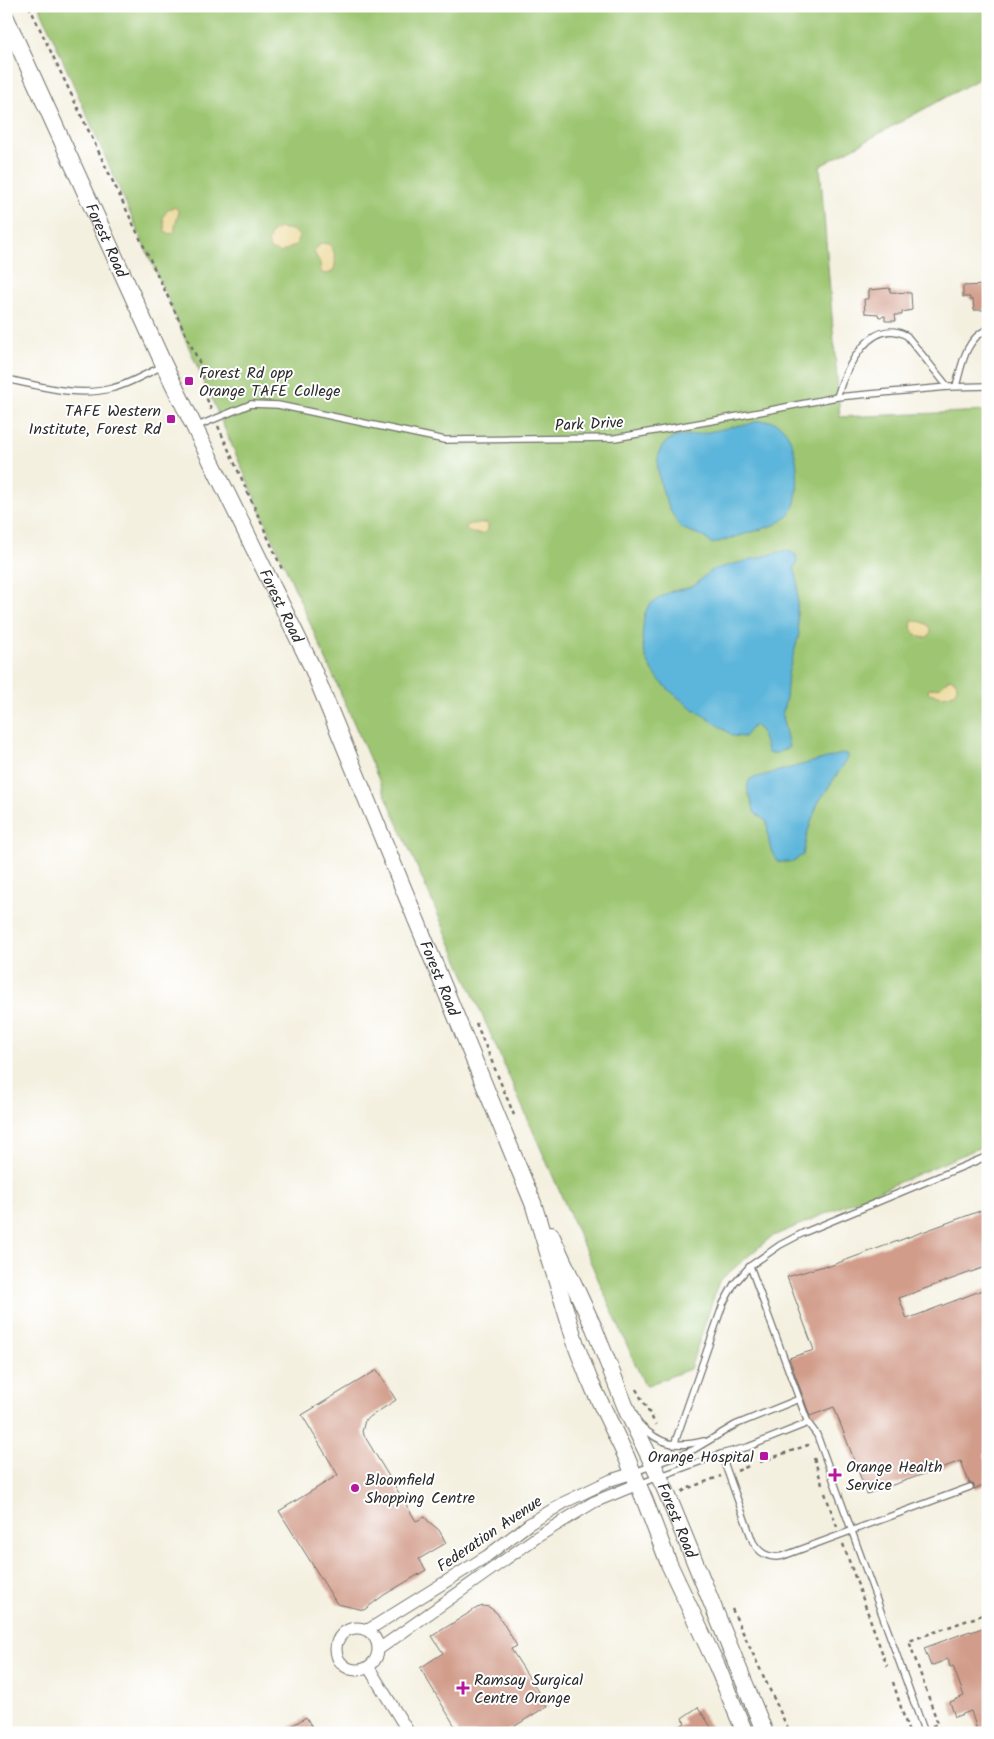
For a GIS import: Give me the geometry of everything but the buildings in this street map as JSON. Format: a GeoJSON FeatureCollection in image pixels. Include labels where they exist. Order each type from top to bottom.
{"type":"FeatureCollection","features":[{"type":"Feature","properties":{"kind":"main road","name":"Forest Road"},"geometry":{"type":"LineString","coordinates":[[6,18],[164,365],[312,668],[533,1203],[577,1348],[745,1733]]}},
{"type":"Feature","properties":{"kind":"main road","name":"Forest Road"},"geometry":{"type":"LineString","coordinates":[[533,1203],[545,1223],[594,1328],[628,1413],[665,1489],[765,1733]]}},
{"type":"Feature","properties":{"kind":"street","name":"Federation Avenue"},"geometry":{"type":"LineString","coordinates":[[368,1630],[487,1556],[529,1524],[565,1502],[611,1480],[635,1479]]}},
{"type":"Feature","properties":{"kind":"street","name":"Federation Avenue"},"geometry":{"type":"LineString","coordinates":[[379,1648],[537,1537],[635,1479]]}},
{"type":"Feature","properties":{"kind":"street"},"geometry":{"type":"LineString","coordinates":[[358,1628],[368,1630],[376,1638],[379,1648],[377,1659],[369,1668],[360,1671],[348,1669],[340,1662],[336,1652],[338,1639],[347,1630],[358,1628]]}},
{"type":"Feature","properties":{"kind":"street"},"geometry":{"type":"LineString","coordinates":[[369,1668],[409,1733]]}},
{"type":"Feature","properties":{"kind":"lane"},"geometry":{"type":"LineString","coordinates":[[956,386],[969,346],[975,337],[988,328]]}},
{"type":"Feature","properties":{"kind":"lane"},"geometry":{"type":"LineString","coordinates":[[837,397],[843,377],[862,348],[871,338],[891,330],[899,331],[907,336],[948,387]]}},
{"type":"Feature","properties":{"kind":"lane"},"geometry":{"type":"LineString","coordinates":[[6,378],[64,391],[91,391],[114,388],[164,365]]}},
{"type":"Feature","properties":{"kind":"lane","name":"Park Drive"},"geometry":{"type":"LineString","coordinates":[[195,427],[251,404],[278,405],[445,440],[615,438],[837,397],[956,386],[988,386]]}},
{"type":"Feature","properties":{"kind":"lane"},"geometry":{"type":"LineString","coordinates":[[674,1445],[723,1304],[734,1284],[750,1266],[780,1245],[803,1233],[988,1156]]}},
{"type":"Feature","properties":{"kind":"lane"},"geometry":{"type":"LineString","coordinates":[[750,1266],[808,1423],[817,1435],[925,1733]]}},
{"type":"Feature","properties":{"kind":"lane"},"geometry":{"type":"LineString","coordinates":[[635,1479],[656,1470],[735,1425],[799,1398]]}},
{"type":"Feature","properties":{"kind":"lane"},"geometry":{"type":"LineString","coordinates":[[628,1413],[650,1434],[674,1445],[709,1440]]}},
{"type":"Feature","properties":{"kind":"lane"},"geometry":{"type":"LineString","coordinates":[[635,1479],[656,1470],[748,1447],[808,1423]]}},
{"type":"Feature","properties":{"kind":"lane"},"geometry":{"type":"LineString","coordinates":[[721,1454],[753,1542],[762,1553],[770,1556],[784,1556],[970,1488]]}},
{"type":"Feature","properties":{"kind":"path"},"geometry":{"type":"LineString","coordinates":[[29,6],[200,364],[207,399],[283,572]]}},
{"type":"Feature","properties":{"kind":"path"},"geometry":{"type":"LineString","coordinates":[[474,1018],[515,1118]]}},
{"type":"Feature","properties":{"kind":"path"},"geometry":{"type":"LineString","coordinates":[[633,1383],[659,1430],[668,1431],[664,1441]]}},
{"type":"Feature","properties":{"kind":"path"},"geometry":{"type":"LineString","coordinates":[[760,1462],[808,1445],[811,1446]]}},
{"type":"Feature","properties":{"kind":"path"},"geometry":{"type":"LineString","coordinates":[[813,1455],[822,1484]]}},
{"type":"Feature","properties":{"kind":"path"},"geometry":{"type":"LineString","coordinates":[[736,1471],[751,1465]]}},
{"type":"Feature","properties":{"kind":"path"},"geometry":{"type":"LineString","coordinates":[[679,1494],[686,1489],[722,1476]]}},
{"type":"Feature","properties":{"kind":"path"},"geometry":{"type":"LineString","coordinates":[[825,1493],[838,1528]]}},
{"type":"Feature","properties":{"kind":"path"},"geometry":{"type":"LineString","coordinates":[[843,1542],[887,1666]]}},
{"type":"Feature","properties":{"kind":"path"},"geometry":{"type":"LineString","coordinates":[[728,1601],[790,1733]]}},
{"type":"Feature","properties":{"kind":"path"},"geometry":{"type":"LineString","coordinates":[[931,1726],[938,1724],[909,1641],[988,1613]]}},
{"type":"Feature","properties":{"kind":"path"},"geometry":{"type":"LineString","coordinates":[[893,1682],[909,1733]]}},
{"type":"Feature","properties":{"kind":"green space"},"geometry":{"type":"Polygon","coordinates":[[[39,6],[988,6],[988,74],[820,166],[840,417],[988,411],[988,1144],[771,1237],[719,1281],[690,1369],[645,1386],[39,6]]]}},
{"type":"Feature","properties":{"kind":"sand"},"geometry":{"type":"Polygon","coordinates":[[[175,207],[179,212],[175,232],[170,234],[165,231],[163,217],[168,209],[175,207]]]}},
{"type":"Feature","properties":{"kind":"sand"},"geometry":{"type":"Polygon","coordinates":[[[279,228],[292,230],[299,235],[296,245],[280,253],[270,249],[268,242],[272,232],[279,228]]]}},
{"type":"Feature","properties":{"kind":"sand"},"geometry":{"type":"Polygon","coordinates":[[[321,243],[329,244],[335,261],[333,271],[324,274],[321,272],[320,263],[314,252],[321,243]]]}},
{"type":"Feature","properties":{"kind":"sand"},"geometry":{"type":"Polygon","coordinates":[[[470,524],[488,524],[488,530],[482,534],[471,533],[466,528],[470,524]]]}},
{"type":"Feature","properties":{"kind":"sand"},"geometry":{"type":"Polygon","coordinates":[[[912,621],[926,624],[931,631],[929,636],[921,637],[916,635],[911,628],[912,621]]]}},
{"type":"Feature","properties":{"kind":"sand"},"geometry":{"type":"Polygon","coordinates":[[[950,678],[956,681],[957,688],[954,693],[943,696],[928,693],[929,689],[940,687],[950,678]]]}},
{"type":"Feature","properties":{"kind":"water"},"geometry":{"type":"Polygon","coordinates":[[[757,421],[776,423],[784,429],[790,438],[797,464],[798,478],[795,503],[791,512],[787,517],[772,526],[712,544],[702,536],[681,528],[670,509],[660,483],[658,458],[662,447],[669,440],[676,437],[747,425],[757,421]]]}},
{"type":"Feature","properties":{"kind":"water"},"geometry":{"type":"Polygon","coordinates":[[[787,550],[796,555],[797,562],[794,568],[798,581],[797,613],[799,635],[788,674],[782,716],[789,747],[777,753],[768,753],[761,731],[754,725],[744,737],[733,736],[687,704],[658,679],[649,664],[643,647],[643,627],[647,608],[667,593],[694,585],[715,569],[787,550]]]}},
{"type":"Feature","properties":{"kind":"water"},"geometry":{"type":"Polygon","coordinates":[[[845,753],[848,755],[848,758],[818,803],[807,834],[803,855],[791,862],[778,862],[770,848],[767,822],[754,812],[748,792],[750,779],[845,753]]]}},
{"type":"Feature","properties":{"kind":"place","name":"Forest Rd opp Orange TAFE College"},"geometry":{"type":"Point","coordinates":[189,381]}},
{"type":"Feature","properties":{"kind":"place","name":"TAFE Western Institute, Forest Rd"},"geometry":{"type":"Point","coordinates":[171,419]}},
{"type":"Feature","properties":{"kind":"place","name":"Orange Hospital"},"geometry":{"type":"Point","coordinates":[764,1456]}},
{"type":"Feature","properties":{"kind":"place","name":"Orange Health Service"},"geometry":{"type":"Point","coordinates":[835,1475]}},
{"type":"Feature","properties":{"kind":"place","name":"Bloomfield Shopping Centre"},"geometry":{"type":"Point","coordinates":[355,1488]}},
{"type":"Feature","properties":{"kind":"place","name":"Ramsay Surgical Centre Orange"},"geometry":{"type":"Point","coordinates":[463,1688]}}]}
